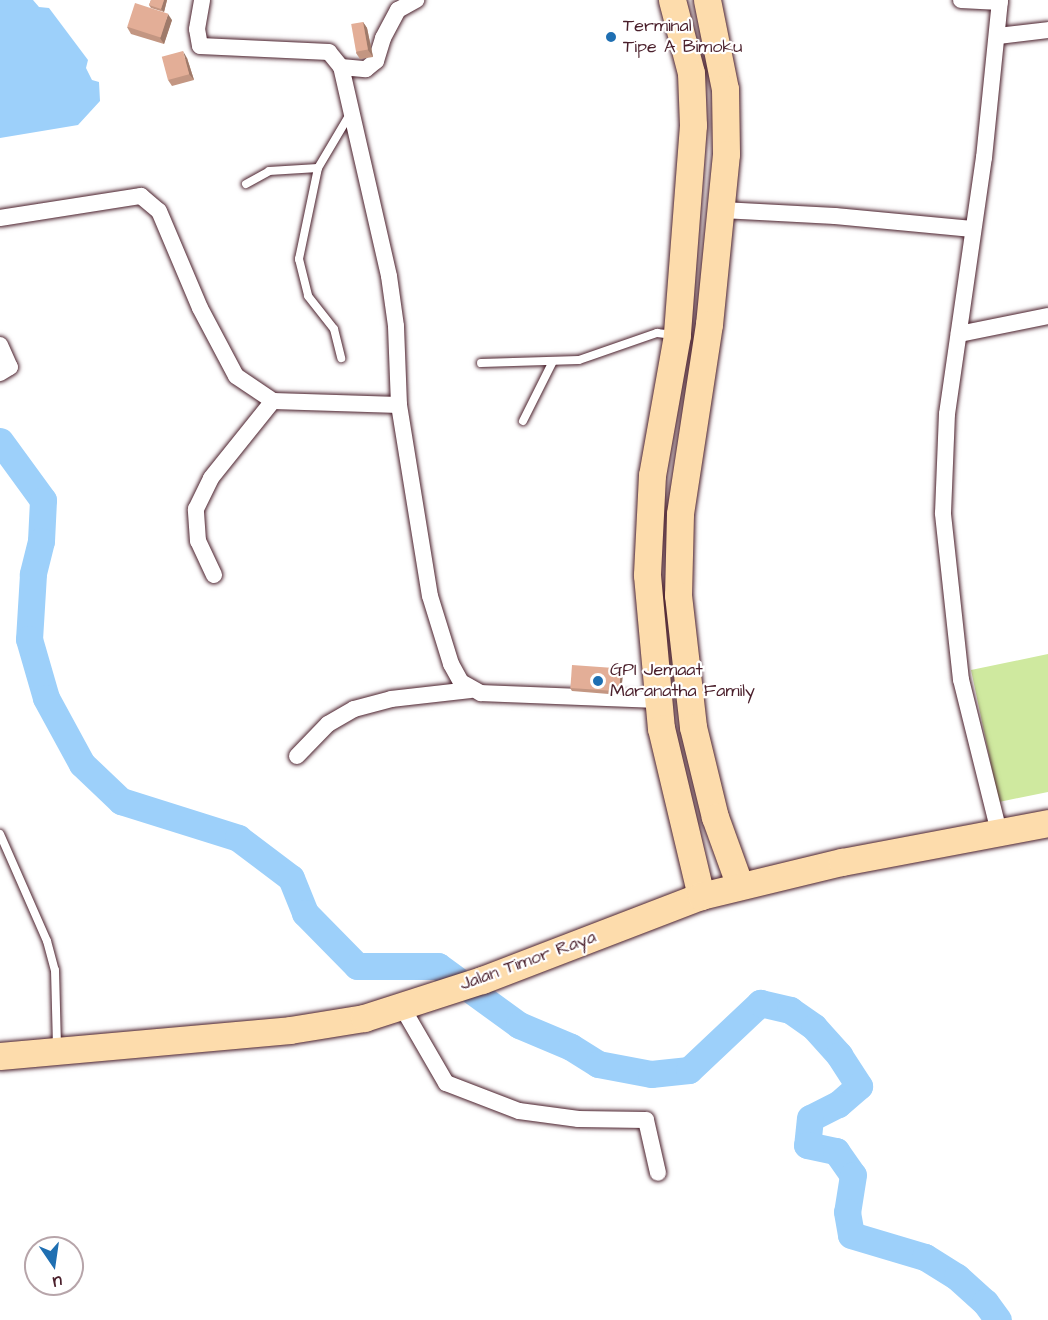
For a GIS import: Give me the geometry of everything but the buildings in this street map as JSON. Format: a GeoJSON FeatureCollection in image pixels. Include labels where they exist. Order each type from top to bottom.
{"type":"FeatureCollection","features":[{"type":"Feature","properties":{"kind":"highway"},"geometry":{"type":"LineString","coordinates":[[672,0],[686,50],[693,97],[677,335],[651,484],[646,575],[656,700],[701,896]]}},
{"type":"Feature","properties":{"kind":"highway"},"geometry":{"type":"LineString","coordinates":[[707,0],[720,58],[727,118],[722,210],[709,324],[683,488],[678,550],[685,674],[706,786],[740,886]]}},
{"type":"Feature","properties":{"kind":"highway"},"geometry":{"type":"LineString","coordinates":[[651,484],[683,488]]}},
{"type":"Feature","properties":{"kind":"highway","name":"Jalan Timor Raya"},"geometry":{"type":"LineString","coordinates":[[0,1056],[57,1049],[290,1030],[364,1018],[482,980],[701,896],[1048,822]]}},
{"type":"Feature","properties":{"kind":"street"},"geometry":{"type":"LineString","coordinates":[[202,0],[197,29],[200,46],[329,52],[341,67],[390,284],[399,405],[430,596],[451,664],[470,690]]}},
{"type":"Feature","properties":{"kind":"street"},"geometry":{"type":"LineString","coordinates":[[341,67],[366,69],[376,61],[383,38],[398,10],[416,0]]}},
{"type":"Feature","properties":{"kind":"street"},"geometry":{"type":"LineString","coordinates":[[961,0],[1000,1],[998,36],[960,334],[947,414],[943,513],[961,680],[999,832]]}},
{"type":"Feature","properties":{"kind":"street"},"geometry":{"type":"LineString","coordinates":[[998,36],[1048,30]]}},
{"type":"Feature","properties":{"kind":"street"},"geometry":{"type":"LineString","coordinates":[[0,218],[141,196],[159,211],[200,308],[236,376],[273,401],[399,405]]}},
{"type":"Feature","properties":{"kind":"street"},"geometry":{"type":"LineString","coordinates":[[722,210],[835,216],[972,229]]}},
{"type":"Feature","properties":{"kind":"street"},"geometry":{"type":"LineString","coordinates":[[960,334],[1048,316]]}},
{"type":"Feature","properties":{"kind":"street"},"geometry":{"type":"LineString","coordinates":[[0,345],[10,367],[0,373]]}},
{"type":"Feature","properties":{"kind":"street"},"geometry":{"type":"LineString","coordinates":[[214,575],[198,541],[196,509],[211,478],[273,401]]}},
{"type":"Feature","properties":{"kind":"street"},"geometry":{"type":"LineString","coordinates":[[297,756],[327,724],[354,709],[391,699],[470,690],[656,700]]}},
{"type":"Feature","properties":{"kind":"street"},"geometry":{"type":"LineString","coordinates":[[402,1007],[446,1083],[519,1111],[578,1119],[646,1120],[658,1173]]}},
{"type":"Feature","properties":{"kind":"lane"},"geometry":{"type":"LineString","coordinates":[[341,358],[334,329],[308,296],[299,259],[318,168],[350,114]]}},
{"type":"Feature","properties":{"kind":"lane"},"geometry":{"type":"LineString","coordinates":[[246,184],[269,171],[318,168]]}},
{"type":"Feature","properties":{"kind":"lane"},"geometry":{"type":"LineString","coordinates":[[481,363],[579,360],[657,333],[677,335]]}},
{"type":"Feature","properties":{"kind":"lane"},"geometry":{"type":"LineString","coordinates":[[523,421],[553,361]]}},
{"type":"Feature","properties":{"kind":"lane"},"geometry":{"type":"LineString","coordinates":[[0,834],[47,941],[55,970],[57,1049]]}},
{"type":"Feature","properties":{"kind":"green space"},"geometry":{"type":"Polygon","coordinates":[[[1048,654],[1048,792],[999,802],[971,670],[1048,654]]]}},
{"type":"Feature","properties":{"kind":"water"},"geometry":{"type":"Polygon","coordinates":[[[0,0],[33,0],[39,7],[49,8],[88,60],[86,68],[92,80],[99,82],[100,101],[78,125],[0,138],[0,0]]]}},
{"type":"Feature","properties":{"kind":"waterway"},"geometry":{"type":"LineString","coordinates":[[0,441],[43,500],[41,541],[33,574],[29,639],[46,698],[82,764],[121,801],[238,838],[291,878],[305,913],[357,966],[438,966],[519,1025],[571,1047],[598,1064],[651,1074],[689,1070],[760,1003],[790,1010],[814,1027],[839,1055],[859,1086],[838,1104],[810,1118],[807,1145],[836,1151],[853,1175],[847,1212],[851,1235],[925,1257],[957,1277],[985,1302],[998,1320]]}},
{"type":"Feature","properties":{"kind":"place","name":"Terminal Tipe A Bimoku"},"geometry":{"type":"Point","coordinates":[611,37]}},
{"type":"Feature","properties":{"kind":"place","name":"GPI Jemaat Maranatha Family"},"geometry":{"type":"Point","coordinates":[598,681]}}]}
